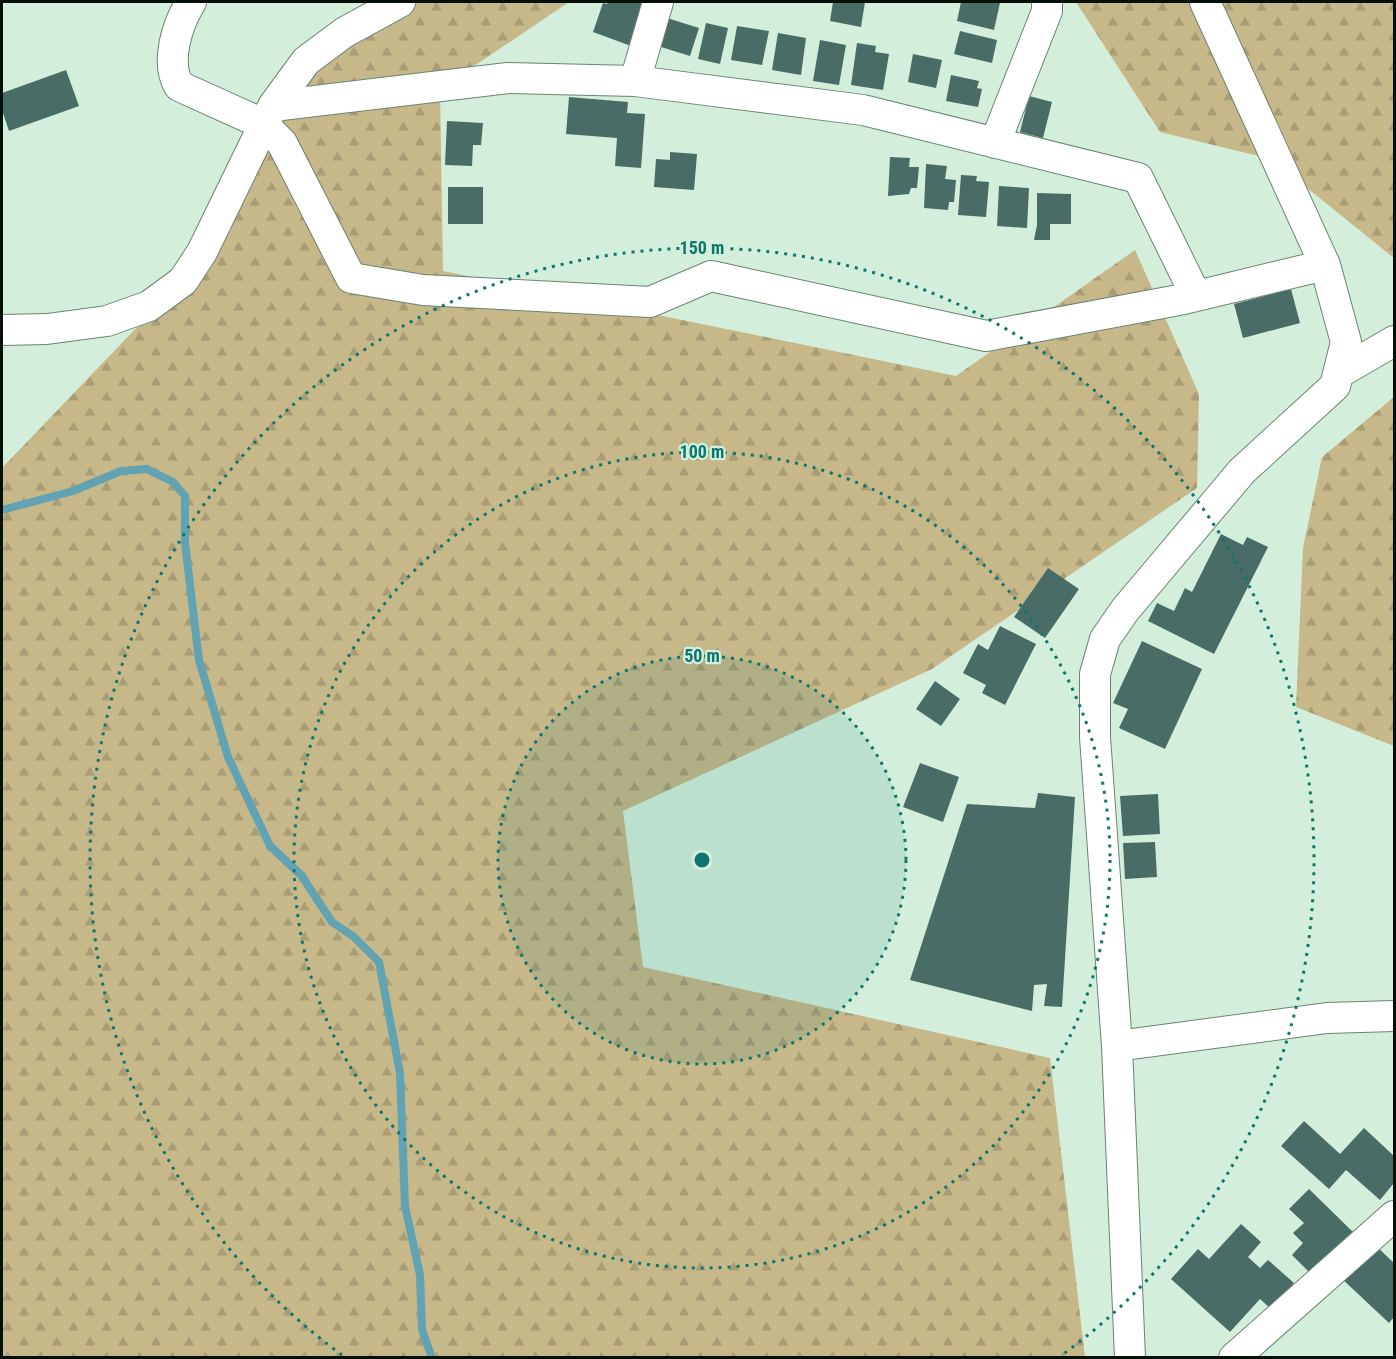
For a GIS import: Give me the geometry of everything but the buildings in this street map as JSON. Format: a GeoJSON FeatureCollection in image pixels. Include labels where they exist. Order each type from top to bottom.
{"type":"FeatureCollection","features":[{"type":"Feature","properties":{"kind":"street"},"geometry":{"type":"LineString","coordinates":[[191,2],[175,42],[172,74],[179,86],[268,115],[508,78],[576,77],[635,81],[864,110],[1138,178],[1196,296]]}},
{"type":"Feature","properties":{"kind":"street"},"geometry":{"type":"LineString","coordinates":[[2,330],[47,329],[106,321],[149,306],[183,281],[202,252],[268,115],[306,62],[345,32],[400,2]]}},
{"type":"Feature","properties":{"kind":"street"},"geometry":{"type":"LineString","coordinates":[[635,81],[658,2]]}},
{"type":"Feature","properties":{"kind":"street"},"geometry":{"type":"LineString","coordinates":[[995,143],[1047,11],[1047,2]]}},
{"type":"Feature","properties":{"kind":"street"},"geometry":{"type":"LineString","coordinates":[[1130,1358],[1117,1046],[1095,737],[1095,674],[1105,639],[1125,610],[1242,471],[1335,386],[1346,342],[1325,265],[1205,2]]}},
{"type":"Feature","properties":{"kind":"street"},"geometry":{"type":"LineString","coordinates":[[268,115],[351,278],[423,290],[650,302],[711,276],[986,336],[1196,296],[1325,265]]}},
{"type":"Feature","properties":{"kind":"street"},"geometry":{"type":"LineString","coordinates":[[1339,373],[1395,341]]}},
{"type":"Feature","properties":{"kind":"street"},"geometry":{"type":"LineString","coordinates":[[1117,1046],[1327,1018],[1395,1016]]}},
{"type":"Feature","properties":{"kind":"street"},"geometry":{"type":"LineString","coordinates":[[1234,1358],[1395,1215]]}},
{"type":"Feature","properties":{"kind":"green space"},"geometry":{"type":"Polygon","coordinates":[[[377,2],[569,2],[440,89],[443,271],[956,376],[1135,250],[1199,394],[1197,488],[932,669],[623,811],[643,967],[1050,1058],[1085,1357],[2,1357],[2,468],[141,323],[339,25],[377,2]]]}},
{"type":"Feature","properties":{"kind":"green space"},"geometry":{"type":"Polygon","coordinates":[[[1076,2],[1394,2],[1394,258],[1271,159],[1160,132],[1076,2]]]}},
{"type":"Feature","properties":{"kind":"green space"},"geometry":{"type":"Polygon","coordinates":[[[1394,397],[1394,746],[1296,707],[1303,548],[1322,457],[1394,397]]]}},
{"type":"Feature","properties":{"kind":"waterway"},"geometry":{"type":"LineString","coordinates":[[2,510],[73,491],[121,471],[147,469],[173,482],[185,496],[185,543],[199,660],[228,757],[270,846],[301,875],[332,922],[354,937],[379,962],[400,1073],[405,1206],[420,1275],[422,1330],[432,1358]]}}]}
